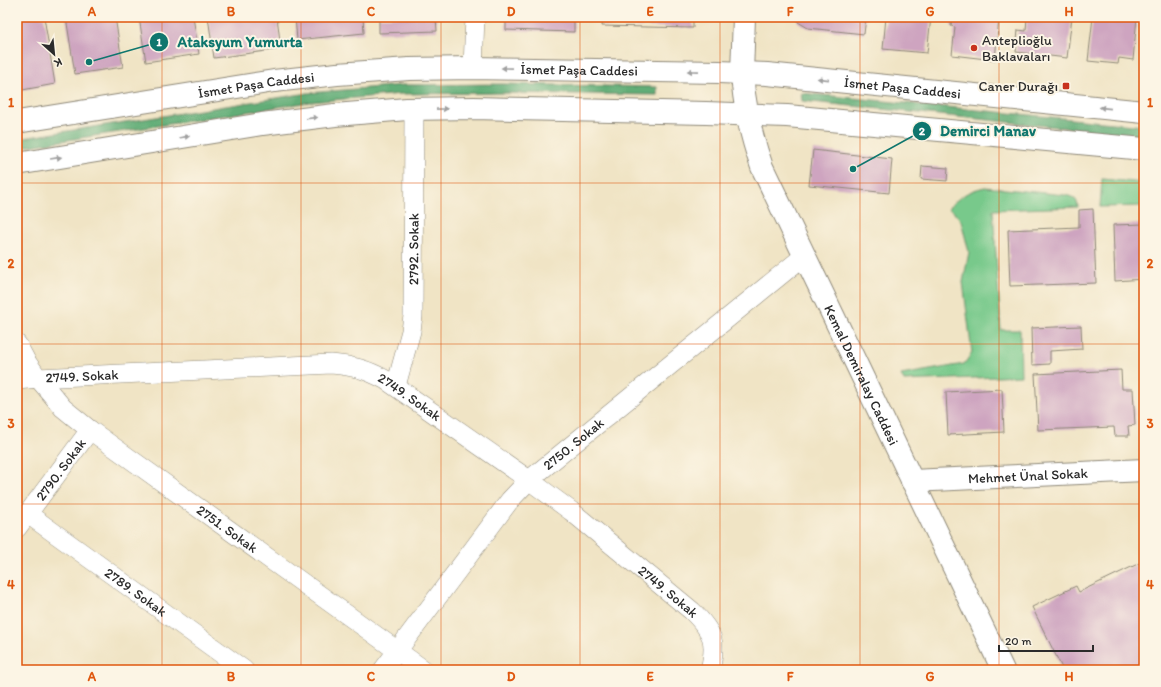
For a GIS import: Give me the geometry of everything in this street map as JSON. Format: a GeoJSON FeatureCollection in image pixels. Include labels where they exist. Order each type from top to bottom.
{"type":"FeatureCollection","features":[{"type":"Feature","properties":{"kind":"main road","name":"Kemal Demiralay Caddesi"},"geometry":{"type":"LineString","coordinates":[[744,17],[742,72],[747,114],[753,141],[762,167],[1003,670]]}},
{"type":"Feature","properties":{"kind":"main road","name":"İsmet Paşa Caddesi"},"geometry":{"type":"LineString","coordinates":[[17,122],[274,81],[345,73],[408,69],[473,68],[742,72],[1144,112]]}},
{"type":"Feature","properties":{"kind":"main road"},"geometry":{"type":"LineString","coordinates":[[17,164],[262,124],[335,115],[414,109],[474,108],[787,116],[1144,149]]}},
{"type":"Feature","properties":{"kind":"main road","name":"Mehmet Ünal Sokak"},"geometry":{"type":"LineString","coordinates":[[912,481],[1144,470]]}},
{"type":"Feature","properties":{"kind":"lane"},"geometry":{"type":"LineString","coordinates":[[473,68],[475,17]]}},
{"type":"Feature","properties":{"kind":"lane","name":"2792. Sokak"},"geometry":{"type":"LineString","coordinates":[[396,386],[411,331],[413,316],[414,109]]}},
{"type":"Feature","properties":{"kind":"lane","name":"2750. Sokak"},"geometry":{"type":"LineString","coordinates":[[382,670],[510,500],[529,480],[804,256]]}},
{"type":"Feature","properties":{"kind":"lane","name":"2749. Sokak"},"geometry":{"type":"LineString","coordinates":[[17,344],[38,378],[331,364],[351,366],[370,371],[396,386],[571,511],[692,611],[708,629],[712,638],[714,648],[710,670]]}},
{"type":"Feature","properties":{"kind":"lane"},"geometry":{"type":"LineString","coordinates":[[17,380],[38,378]]}},
{"type":"Feature","properties":{"kind":"lane","name":"2751. Sokak"},"geometry":{"type":"LineString","coordinates":[[38,378],[63,408],[90,430],[424,670]]}},
{"type":"Feature","properties":{"kind":"lane","name":"2790. Sokak"},"geometry":{"type":"LineString","coordinates":[[22,521],[90,430]]}},
{"type":"Feature","properties":{"kind":"lane","name":"2789. Sokak"},"geometry":{"type":"LineString","coordinates":[[22,521],[244,670]]}},
{"type":"Feature","properties":{"kind":"green space"},"geometry":{"type":"Polygon","coordinates":[[[504,84],[657,87],[657,95],[504,93],[401,94],[310,102],[17,148],[17,139],[308,93],[403,85],[504,84]]]}},
{"type":"Feature","properties":{"kind":"green space"},"geometry":{"type":"Polygon","coordinates":[[[801,93],[1144,126],[1144,136],[802,101],[801,93]]]}},
{"type":"Feature","properties":{"kind":"green space"},"geometry":{"type":"Polygon","coordinates":[[[1102,179],[1144,183],[1144,206],[1100,207],[1102,179]]]}},
{"type":"Feature","properties":{"kind":"green space"},"geometry":{"type":"Polygon","coordinates":[[[985,187],[1070,196],[1077,202],[1078,207],[993,210],[1001,330],[1020,330],[1021,376],[904,381],[901,375],[964,364],[972,353],[963,282],[969,252],[961,221],[956,214],[948,208],[965,194],[985,187]]]}},
{"type":"Feature","properties":{"kind":"building"},"geometry":{"type":"Polygon","coordinates":[[[17,17],[44,17],[55,84],[17,91],[17,17]]]}},
{"type":"Feature","properties":{"kind":"building"},"geometry":{"type":"Polygon","coordinates":[[[66,17],[115,17],[123,67],[75,74],[66,17]]]}},
{"type":"Feature","properties":{"kind":"building"},"geometry":{"type":"Polygon","coordinates":[[[139,17],[193,17],[199,54],[146,62],[139,17]]]}},
{"type":"Feature","properties":{"kind":"building"},"geometry":{"type":"Polygon","coordinates":[[[208,17],[277,17],[281,49],[214,58],[208,17]]]}},
{"type":"Feature","properties":{"kind":"building"},"geometry":{"type":"Polygon","coordinates":[[[295,17],[363,17],[364,33],[297,40],[295,17]]]}},
{"type":"Feature","properties":{"kind":"building"},"geometry":{"type":"Polygon","coordinates":[[[379,17],[436,17],[437,31],[379,33],[379,17]]]}},
{"type":"Feature","properties":{"kind":"building"},"geometry":{"type":"Polygon","coordinates":[[[506,17],[574,17],[574,32],[506,30],[506,17]]]}},
{"type":"Feature","properties":{"kind":"building"},"geometry":{"type":"Polygon","coordinates":[[[603,17],[693,17],[693,28],[602,26],[603,17]]]}},
{"type":"Feature","properties":{"kind":"building"},"geometry":{"type":"Polygon","coordinates":[[[797,17],[866,17],[864,34],[808,28],[798,22],[797,17]]]}},
{"type":"Feature","properties":{"kind":"building"},"geometry":{"type":"Polygon","coordinates":[[[886,17],[931,17],[927,53],[883,49],[886,17]]]}},
{"type":"Feature","properties":{"kind":"building"},"geometry":{"type":"Polygon","coordinates":[[[952,17],[999,17],[995,60],[952,55],[955,27],[951,26],[952,17]]]}},
{"type":"Feature","properties":{"kind":"building"},"geometry":{"type":"Polygon","coordinates":[[[1027,17],[1072,17],[1067,58],[1016,52],[1018,30],[1026,31],[1027,17]]]}},
{"type":"Feature","properties":{"kind":"building"},"geometry":{"type":"Polygon","coordinates":[[[1093,17],[1137,17],[1133,60],[1119,58],[1118,64],[1088,61],[1093,17]]]}},
{"type":"Feature","properties":{"kind":"building"},"geometry":{"type":"Polygon","coordinates":[[[813,150],[892,159],[889,193],[809,185],[813,150]]]}},
{"type":"Feature","properties":{"kind":"building"},"geometry":{"type":"Polygon","coordinates":[[[922,166],[948,168],[947,181],[921,179],[922,166]]]}},
{"type":"Feature","properties":{"kind":"building"},"geometry":{"type":"Polygon","coordinates":[[[1093,209],[1096,283],[1010,286],[1008,230],[1079,227],[1079,210],[1093,209]]]}},
{"type":"Feature","properties":{"kind":"building"},"geometry":{"type":"Polygon","coordinates":[[[1144,224],[1144,279],[1115,281],[1113,225],[1144,224]]]}},
{"type":"Feature","properties":{"kind":"building"},"geometry":{"type":"Polygon","coordinates":[[[1081,326],[1082,349],[1050,351],[1050,364],[1032,365],[1031,328],[1081,326]]]}},
{"type":"Feature","properties":{"kind":"building"},"geometry":{"type":"Polygon","coordinates":[[[1121,370],[1122,389],[1133,389],[1135,425],[1128,426],[1129,436],[1115,436],[1114,427],[1038,430],[1035,374],[1121,370]]]}},
{"type":"Feature","properties":{"kind":"building"},"geometry":{"type":"Polygon","coordinates":[[[1002,389],[1004,432],[948,435],[946,392],[1002,389]]]}},
{"type":"Feature","properties":{"kind":"building"},"geometry":{"type":"Polygon","coordinates":[[[1144,561],[1144,662],[1127,670],[1063,670],[1032,607],[1076,586],[1079,592],[1144,561]]]}},
{"type":"Feature","properties":{"kind":"place","name":"Anteplioğlu Baklavaları"},"geometry":{"type":"Point","coordinates":[974,48]}},
{"type":"Feature","properties":{"kind":"place","name":"Ataksyum Yumurta"},"geometry":{"type":"Point","coordinates":[89,62]}},
{"type":"Feature","properties":{"kind":"place","name":"Caner Durağı"},"geometry":{"type":"Point","coordinates":[1066,86]}},
{"type":"Feature","properties":{"kind":"place","name":"Demirci Manav"},"geometry":{"type":"Point","coordinates":[853,169]}}]}
